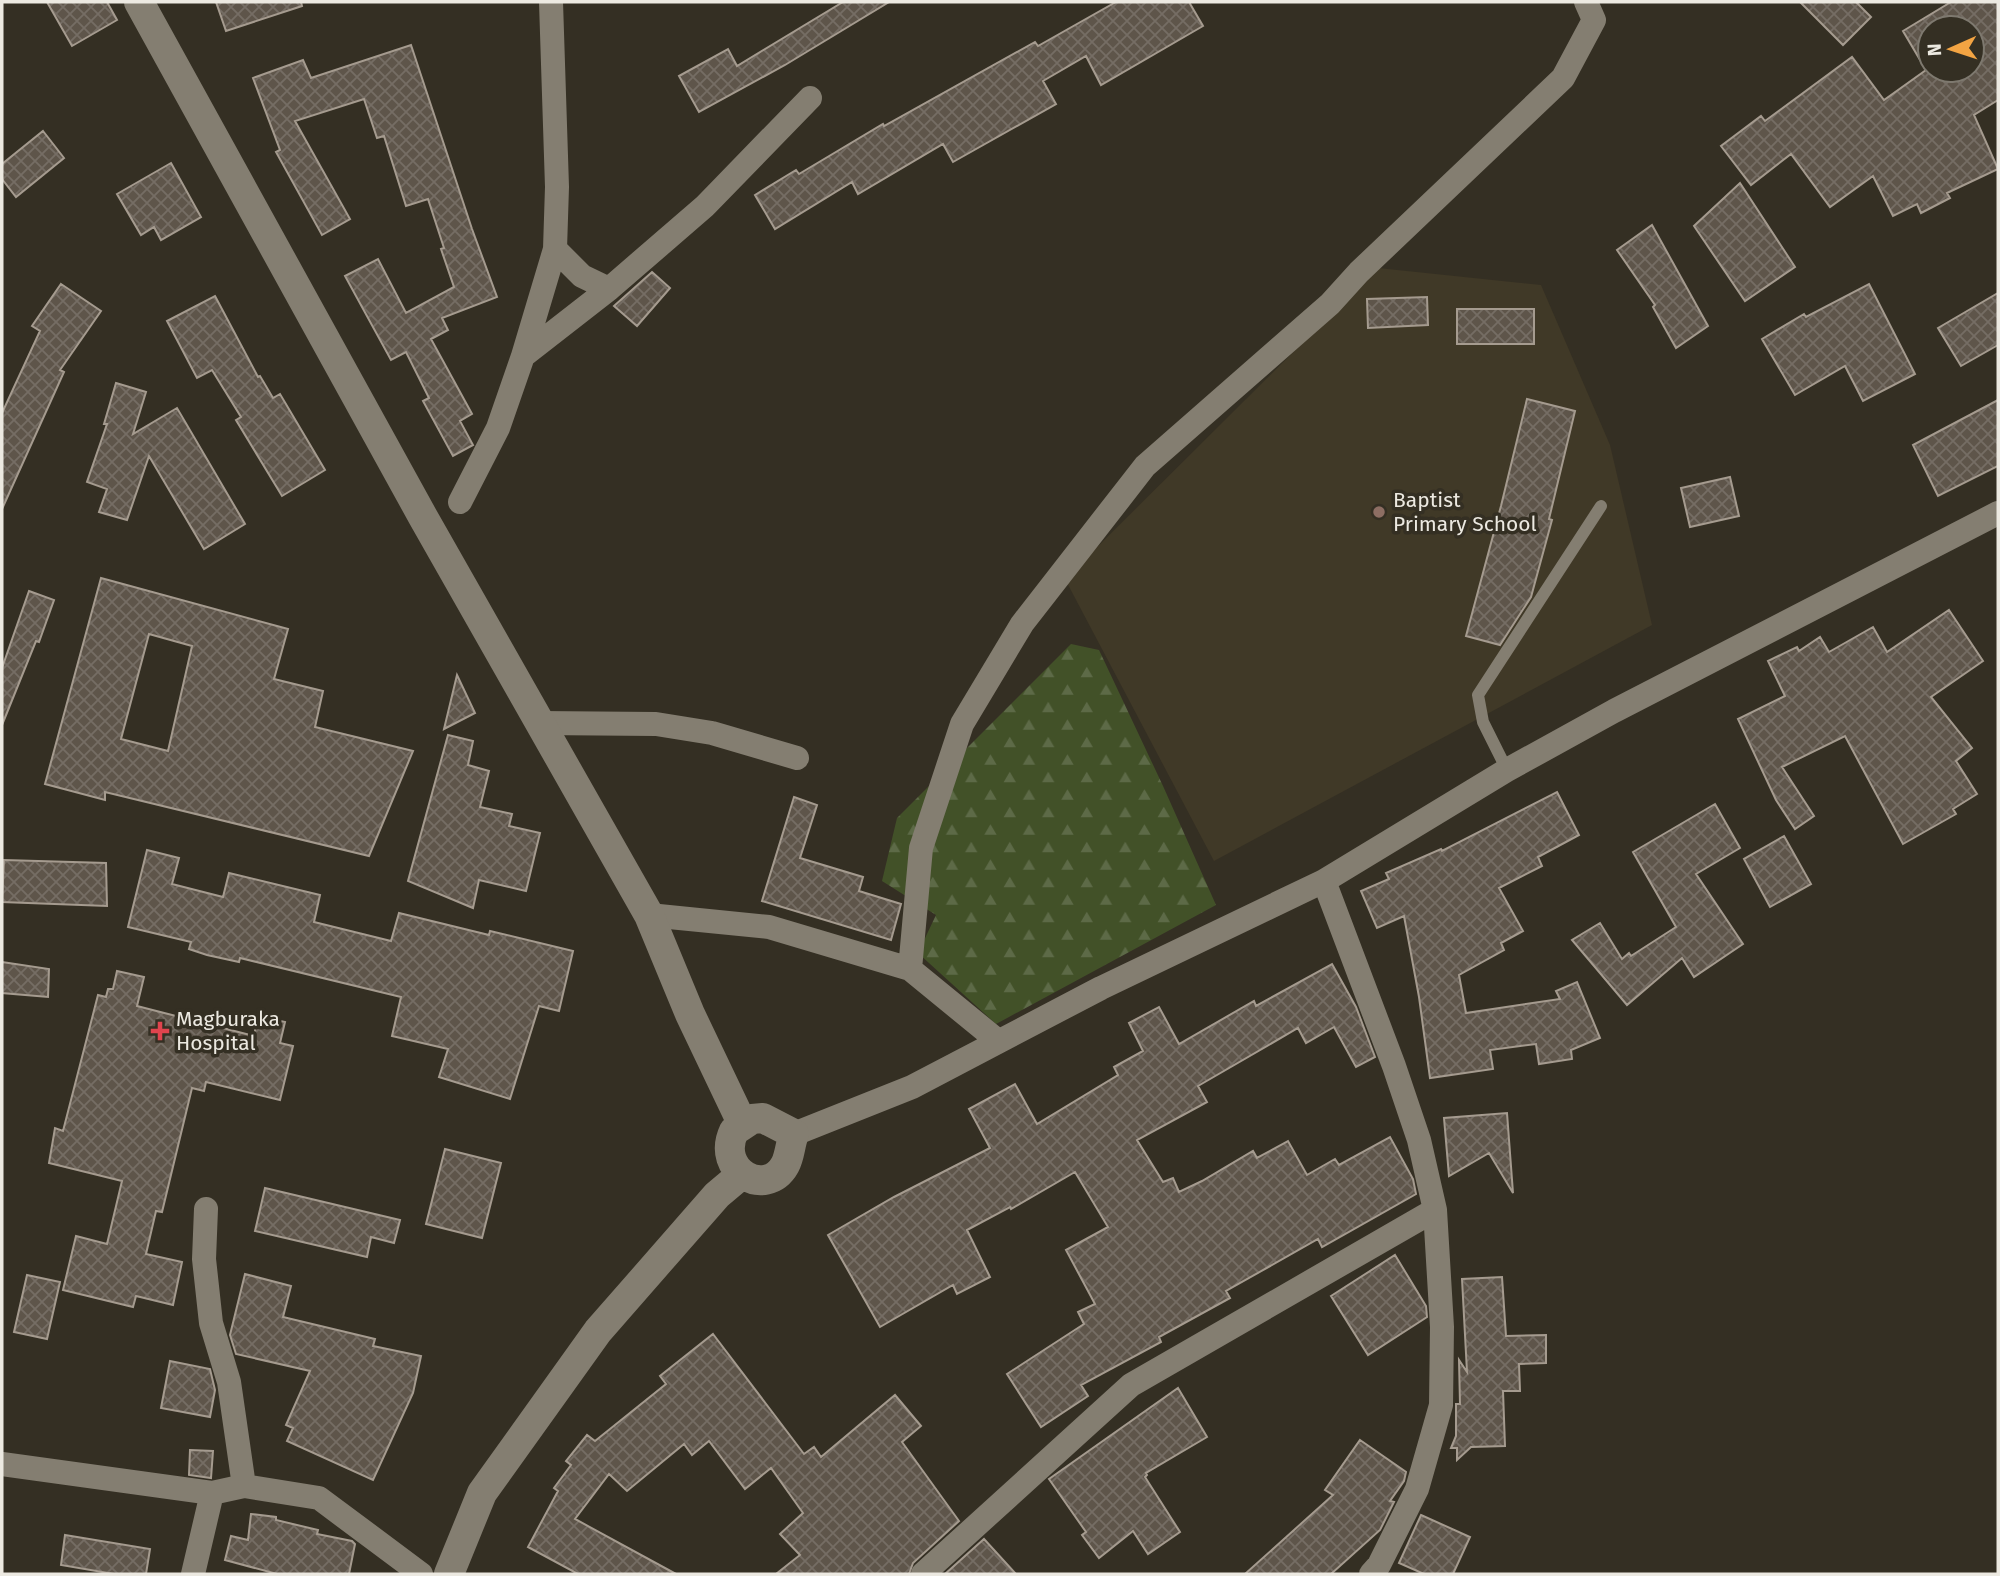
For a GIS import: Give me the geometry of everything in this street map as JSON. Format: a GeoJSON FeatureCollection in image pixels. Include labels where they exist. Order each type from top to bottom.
{"type":"FeatureCollection","features":[{"type":"Feature","properties":{"kind":"street"},"geometry":{"type":"LineString","coordinates":[[139,2],[539,723],[649,915],[690,1014],[742,1123]]}},
{"type":"Feature","properties":{"kind":"street"},"geometry":{"type":"LineString","coordinates":[[460,502],[498,428],[555,249],[557,187],[551,2]]}},
{"type":"Feature","properties":{"kind":"street"},"geometry":{"type":"LineString","coordinates":[[910,969],[921,848],[933,811],[962,724],[1022,624],[1146,466],[1330,304],[1359,272],[1563,78],[1594,20],[1586,2]]}},
{"type":"Feature","properties":{"kind":"street"},"geometry":{"type":"LineString","coordinates":[[523,356],[609,289],[705,206],[810,98]]}},
{"type":"Feature","properties":{"kind":"street"},"geometry":{"type":"LineString","coordinates":[[555,249],[582,276],[609,289]]}},
{"type":"Feature","properties":{"kind":"street"},"geometry":{"type":"LineString","coordinates":[[794,1134],[789,1155],[780,1171],[761,1180],[742,1174],[732,1163],[729,1150],[734,1130],[742,1123],[763,1118],[794,1134],[912,1087],[1101,988],[1324,881],[1507,770],[1614,711],[1998,513]]}},
{"type":"Feature","properties":{"kind":"street"},"geometry":{"type":"LineString","coordinates":[[539,723],[656,724],[712,733],[797,758]]}},
{"type":"Feature","properties":{"kind":"street"},"geometry":{"type":"LineString","coordinates":[[1324,881],[1419,1140],[1435,1210],[1442,1327],[1441,1405],[1417,1489],[1379,1565],[1371,1574]]}},
{"type":"Feature","properties":{"kind":"street"},"geometry":{"type":"LineString","coordinates":[[649,915],[769,927],[910,969],[999,1041]]}},
{"type":"Feature","properties":{"kind":"street"},"geometry":{"type":"LineString","coordinates":[[449,1574],[482,1493],[598,1331],[717,1195],[742,1174]]}},
{"type":"Feature","properties":{"kind":"street"},"geometry":{"type":"LineString","coordinates":[[206,1209],[204,1259],[211,1323],[229,1382],[244,1486]]}},
{"type":"Feature","properties":{"kind":"street"},"geometry":{"type":"LineString","coordinates":[[923,1574],[1131,1385],[1435,1210]]}},
{"type":"Feature","properties":{"kind":"street"},"geometry":{"type":"LineString","coordinates":[[2,1464],[212,1493],[244,1486],[319,1498],[422,1574]]}},
{"type":"Feature","properties":{"kind":"street"},"geometry":{"type":"LineString","coordinates":[[193,1574],[212,1493]]}},
{"type":"Feature","properties":{"kind":"lane"},"geometry":{"type":"LineString","coordinates":[[1507,770],[1483,722],[1478,695],[1601,506]]}},
{"type":"Feature","properties":{"kind":"shaded area","name":"Baptist Primary School"},"geometry":{"type":"Polygon","coordinates":[[[1378,268],[1541,285],[1610,445],[1652,625],[1214,861],[1065,579],[1378,268]]]}},
{"type":"Feature","properties":{"kind":"green space"},"geometry":{"type":"Polygon","coordinates":[[[1071,644],[1099,650],[1216,905],[996,1024],[918,953],[936,915],[882,881],[897,818],[1071,644]]]}},
{"type":"Feature","properties":{"kind":"building"},"geometry":{"type":"Polygon","coordinates":[[[47,2],[107,2],[117,20],[72,46],[47,2]]]}},
{"type":"Feature","properties":{"kind":"building"},"geometry":{"type":"Polygon","coordinates":[[[216,2],[301,2],[302,6],[226,31],[216,2]]]}},
{"type":"Feature","properties":{"kind":"building"},"geometry":{"type":"Polygon","coordinates":[[[843,2],[889,2],[785,65],[699,112],[679,76],[728,49],[737,66],[843,2]]]}},
{"type":"Feature","properties":{"kind":"building"},"geometry":{"type":"Polygon","coordinates":[[[1116,2],[1189,2],[1203,26],[1101,85],[1086,56],[1043,81],[1056,104],[953,162],[943,144],[858,194],[852,182],[775,229],[755,195],[796,170],[799,174],[883,124],[884,126],[1035,42],[1038,46],[1116,2]]]}},
{"type":"Feature","properties":{"kind":"building"},"geometry":{"type":"Polygon","coordinates":[[[1800,2],[1856,2],[1871,17],[1843,45],[1800,2]]]}},
{"type":"Feature","properties":{"kind":"building"},"geometry":{"type":"Polygon","coordinates":[[[1951,2],[1998,2],[1998,100],[1974,115],[1998,169],[1947,193],[1950,198],[1921,213],[1917,204],[1893,216],[1873,176],[1830,207],[1791,154],[1751,185],[1721,146],[1761,116],[1765,121],[1852,57],[1884,100],[1916,77],[1916,84],[1986,84],[1986,14],[1931,14],[1951,2]]]}},
{"type":"Feature","properties":{"kind":"building"},"geometry":{"type":"Polygon","coordinates":[[[1916,23],[1916,53],[1903,31],[1916,23]]]}},
{"type":"Feature","properties":{"kind":"building"},"geometry":{"type":"Polygon","coordinates":[[[411,45],[497,297],[442,318],[448,330],[431,339],[472,414],[460,421],[473,445],[453,456],[423,401],[429,398],[406,352],[391,360],[345,276],[378,259],[406,313],[454,287],[428,199],[406,206],[384,136],[377,138],[364,99],[295,121],[350,219],[322,235],[276,152],[280,150],[253,78],[303,60],[311,78],[411,45]]]}},
{"type":"Feature","properties":{"kind":"building"},"geometry":{"type":"Polygon","coordinates":[[[43,131],[64,158],[16,197],[2,179],[2,164],[43,131]]]}},
{"type":"Feature","properties":{"kind":"building"},"geometry":{"type":"Polygon","coordinates":[[[171,163],[201,217],[161,240],[154,227],[141,235],[117,194],[171,163]]]}},
{"type":"Feature","properties":{"kind":"building"},"geometry":{"type":"Polygon","coordinates":[[[1740,183],[1795,267],[1745,301],[1694,226],[1740,183]]]}},
{"type":"Feature","properties":{"kind":"building"},"geometry":{"type":"Polygon","coordinates":[[[1652,225],[1708,326],[1676,348],[1653,307],[1655,305],[1617,250],[1652,225]]]}},
{"type":"Feature","properties":{"kind":"building"},"geometry":{"type":"Polygon","coordinates":[[[652,272],[670,288],[637,326],[614,306],[652,272]]]}},
{"type":"Feature","properties":{"kind":"building"},"geometry":{"type":"Polygon","coordinates":[[[61,284],[101,311],[60,370],[64,372],[2,509],[2,413],[40,331],[32,326],[61,284]]]}},
{"type":"Feature","properties":{"kind":"building"},"geometry":{"type":"Polygon","coordinates":[[[1869,284],[1915,374],[1863,401],[1845,366],[1795,395],[1762,339],[1804,314],[1806,317],[1869,284]]]}},
{"type":"Feature","properties":{"kind":"building"},"geometry":{"type":"Polygon","coordinates":[[[1998,293],[1998,345],[1961,366],[1938,328],[1998,293]]]}},
{"type":"Feature","properties":{"kind":"building"},"geometry":{"type":"Polygon","coordinates":[[[215,296],[258,377],[260,376],[273,398],[280,394],[325,470],[282,496],[236,420],[241,417],[212,370],[197,378],[167,321],[215,296]]]}},
{"type":"Feature","properties":{"kind":"building"},"geometry":{"type":"Polygon","coordinates":[[[1427,297],[1428,325],[1368,328],[1367,299],[1427,297]]]}},
{"type":"Feature","properties":{"kind":"building"},"geometry":{"type":"Polygon","coordinates":[[[1457,309],[1534,309],[1534,344],[1457,344],[1457,309]]]}},
{"type":"Feature","properties":{"kind":"building"},"geometry":{"type":"Polygon","coordinates":[[[116,383],[146,392],[133,434],[177,408],[245,524],[204,549],[149,456],[127,520],[99,512],[107,489],[87,482],[107,424],[104,424],[116,383]]]}},
{"type":"Feature","properties":{"kind":"building"},"geometry":{"type":"Polygon","coordinates":[[[1527,399],[1575,411],[1549,519],[1552,520],[1531,597],[1500,645],[1466,636],[1527,399]]]}},
{"type":"Feature","properties":{"kind":"building"},"geometry":{"type":"Polygon","coordinates":[[[1998,400],[1998,466],[1938,496],[1913,445],[1998,400]]]}},
{"type":"Feature","properties":{"kind":"building"},"geometry":{"type":"Polygon","coordinates":[[[1730,477],[1739,516],[1690,527],[1681,488],[1730,477]]]}},
{"type":"Feature","properties":{"kind":"building"},"geometry":{"type":"Polygon","coordinates":[[[101,578],[288,629],[274,679],[323,691],[315,727],[413,751],[369,856],[105,792],[105,800],[45,784],[101,578]],[[149,634],[121,739],[168,751],[192,646],[149,634]]]}},
{"type":"Feature","properties":{"kind":"building"},"geometry":{"type":"Polygon","coordinates":[[[29,591],[54,600],[39,642],[36,641],[2,725],[2,668],[29,591]]]}},
{"type":"Feature","properties":{"kind":"building"},"geometry":{"type":"Polygon","coordinates":[[[1949,610],[1983,661],[1931,697],[1972,748],[1956,761],[1977,794],[1953,809],[1956,814],[1903,844],[1845,736],[1782,767],[1814,816],[1795,829],[1776,800],[1738,719],[1785,696],[1768,661],[1797,647],[1799,651],[1820,637],[1829,652],[1873,627],[1887,652],[1949,610]]]}},
{"type":"Feature","properties":{"kind":"building"},"geometry":{"type":"Polygon","coordinates":[[[457,675],[475,713],[444,729],[457,675]]]}},
{"type":"Feature","properties":{"kind":"building"},"geometry":{"type":"Polygon","coordinates":[[[448,735],[473,741],[468,765],[489,771],[480,807],[512,814],[509,826],[540,833],[526,891],[479,880],[473,908],[408,881],[448,735]]]}},
{"type":"Feature","properties":{"kind":"building"},"geometry":{"type":"Polygon","coordinates":[[[1557,792],[1579,835],[1538,857],[1542,866],[1499,888],[1523,931],[1501,943],[1504,950],[1459,975],[1466,1013],[1560,999],[1556,991],[1577,982],[1600,1038],[1571,1050],[1572,1059],[1539,1064],[1536,1044],[1490,1050],[1493,1069],[1430,1078],[1404,916],[1377,928],[1361,891],[1389,879],[1386,873],[1441,849],[1442,851],[1557,792]]]}},
{"type":"Feature","properties":{"kind":"building"},"geometry":{"type":"Polygon","coordinates":[[[794,797],[817,805],[800,858],[863,877],[859,891],[901,904],[891,940],[762,901],[794,797]]]}},
{"type":"Feature","properties":{"kind":"building"},"geometry":{"type":"Polygon","coordinates":[[[1715,804],[1740,848],[1696,874],[1743,944],[1694,977],[1682,958],[1627,1005],[1572,940],[1600,923],[1622,959],[1676,927],[1633,852],[1715,804]]]}},
{"type":"Feature","properties":{"kind":"building"},"geometry":{"type":"Polygon","coordinates":[[[1784,836],[1811,884],[1770,907],[1744,859],[1784,836]]]}},
{"type":"Feature","properties":{"kind":"building"},"geometry":{"type":"Polygon","coordinates":[[[147,850],[179,858],[172,884],[223,897],[229,873],[320,895],[314,922],[391,941],[399,913],[489,935],[490,931],[573,951],[559,1011],[539,1006],[510,1099],[439,1077],[448,1049],[392,1036],[401,997],[240,958],[239,962],[207,955],[189,949],[191,942],[128,927],[147,850]]]}},
{"type":"Feature","properties":{"kind":"building"},"geometry":{"type":"Polygon","coordinates":[[[4,860],[106,863],[107,906],[2,902],[4,860]]]}},
{"type":"Feature","properties":{"kind":"building"},"geometry":{"type":"Polygon","coordinates":[[[2,962],[49,969],[48,997],[2,993],[2,962]]]}},
{"type":"Feature","properties":{"kind":"building"},"geometry":{"type":"Polygon","coordinates":[[[1332,964],[1356,1007],[1375,1057],[1356,1067],[1334,1027],[1306,1043],[1298,1028],[1198,1086],[1207,1102],[1137,1140],[1163,1182],[1173,1178],[1179,1192],[1253,1151],[1257,1158],[1288,1141],[1307,1175],[1335,1159],[1339,1165],[1390,1137],[1413,1179],[1416,1194],[1322,1247],[1318,1239],[1226,1291],[1230,1298],[1159,1337],[1161,1342],[1081,1385],[1088,1396],[1041,1427],[1007,1374],[1084,1324],[1078,1312],[1095,1304],[1066,1250],[1108,1227],[1075,1172],[1011,1209],[1010,1207],[967,1230],[990,1277],[957,1294],[953,1285],[880,1327],[828,1235],[894,1197],[990,1148],[969,1109],[1015,1084],[1037,1124],[1118,1075],[1114,1067],[1143,1051],[1129,1023],[1159,1007],[1179,1044],[1254,1001],[1256,1006],[1332,964]]]}},
{"type":"Feature","properties":{"kind":"building"},"geometry":{"type":"Polygon","coordinates":[[[117,971],[144,977],[137,1006],[254,1036],[258,1016],[285,1022],[280,1043],[293,1046],[280,1100],[206,1082],[204,1091],[192,1088],[162,1212],[156,1211],[146,1254],[182,1262],[173,1305],[136,1296],[133,1307],[63,1290],[76,1236],[107,1244],[122,1181],[49,1163],[55,1128],[63,1131],[98,995],[106,997],[108,989],[113,989],[117,971]]]}},
{"type":"Feature","properties":{"kind":"building"},"geometry":{"type":"Polygon","coordinates":[[[1507,1113],[1513,1193],[1489,1153],[1449,1176],[1444,1118],[1507,1113]]]}},
{"type":"Feature","properties":{"kind":"building"},"geometry":{"type":"Polygon","coordinates":[[[445,1149],[501,1163],[482,1238],[426,1224],[445,1149]]]}},
{"type":"Feature","properties":{"kind":"building"},"geometry":{"type":"Polygon","coordinates":[[[265,1188],[400,1220],[394,1243],[371,1237],[367,1257],[255,1231],[265,1188]]]}},
{"type":"Feature","properties":{"kind":"building"},"geometry":{"type":"Polygon","coordinates":[[[1395,1255],[1426,1306],[1427,1317],[1368,1355],[1331,1296],[1395,1255]]]}},
{"type":"Feature","properties":{"kind":"building"},"geometry":{"type":"Polygon","coordinates":[[[245,1274],[291,1286],[283,1317],[375,1339],[373,1346],[421,1356],[413,1393],[373,1480],[287,1441],[293,1428],[286,1425],[310,1371],[236,1354],[230,1335],[245,1274]]]}},
{"type":"Feature","properties":{"kind":"building"},"geometry":{"type":"Polygon","coordinates":[[[27,1275],[60,1282],[47,1339],[14,1332],[27,1275]]]}},
{"type":"Feature","properties":{"kind":"building"},"geometry":{"type":"Polygon","coordinates":[[[1502,1277],[1506,1336],[1546,1335],[1546,1363],[1519,1364],[1520,1391],[1503,1391],[1505,1446],[1471,1447],[1457,1460],[1457,1448],[1451,1448],[1456,1436],[1456,1404],[1460,1404],[1459,1360],[1467,1372],[1462,1279],[1502,1277]]]}},
{"type":"Feature","properties":{"kind":"building"},"geometry":{"type":"Polygon","coordinates":[[[713,1334],[804,1454],[814,1447],[821,1457],[895,1395],[921,1426],[902,1442],[959,1521],[913,1563],[909,1574],[776,1574],[800,1555],[780,1534],[803,1513],[771,1468],[745,1489],[709,1441],[692,1455],[684,1444],[627,1491],[609,1474],[575,1519],[676,1574],[578,1574],[528,1547],[558,1491],[554,1488],[571,1465],[566,1461],[587,1435],[595,1441],[666,1384],[660,1376],[713,1334]]]}},
{"type":"Feature","properties":{"kind":"building"},"geometry":{"type":"Polygon","coordinates":[[[170,1361],[210,1369],[215,1390],[210,1417],[161,1408],[170,1361]]]}},
{"type":"Feature","properties":{"kind":"building"},"geometry":{"type":"Polygon","coordinates":[[[1178,1388],[1207,1437],[1146,1473],[1145,1477],[1180,1532],[1148,1554],[1133,1531],[1099,1558],[1082,1535],[1086,1532],[1049,1479],[1178,1388]]]}},
{"type":"Feature","properties":{"kind":"building"},"geometry":{"type":"Polygon","coordinates":[[[1360,1440],[1406,1472],[1404,1481],[1390,1501],[1394,1502],[1380,1530],[1331,1574],[1245,1574],[1333,1495],[1325,1490],[1360,1440]]]}},
{"type":"Feature","properties":{"kind":"building"},"geometry":{"type":"Polygon","coordinates":[[[190,1450],[213,1451],[211,1478],[189,1475],[190,1450]]]}},
{"type":"Feature","properties":{"kind":"building"},"geometry":{"type":"Polygon","coordinates":[[[251,1514],[276,1517],[276,1520],[318,1530],[317,1534],[352,1541],[355,1544],[349,1574],[277,1574],[225,1560],[231,1536],[248,1540],[251,1514]]]}},
{"type":"Feature","properties":{"kind":"building"},"geometry":{"type":"Polygon","coordinates":[[[1421,1515],[1470,1537],[1453,1574],[1424,1574],[1399,1563],[1421,1515]]]}},
{"type":"Feature","properties":{"kind":"building"},"geometry":{"type":"Polygon","coordinates":[[[65,1535],[150,1549],[146,1574],[114,1574],[61,1565],[65,1535]]]}},
{"type":"Feature","properties":{"kind":"building"},"geometry":{"type":"Polygon","coordinates":[[[984,1539],[1016,1574],[945,1574],[984,1539]]]}},
{"type":"Feature","properties":{"kind":"place","name":"Baptist Primary School"},"geometry":{"type":"Point","coordinates":[1379,512]}},
{"type":"Feature","properties":{"kind":"place","name":"Magburaka Hospital"},"geometry":{"type":"Point","coordinates":[160,1031]}}]}
